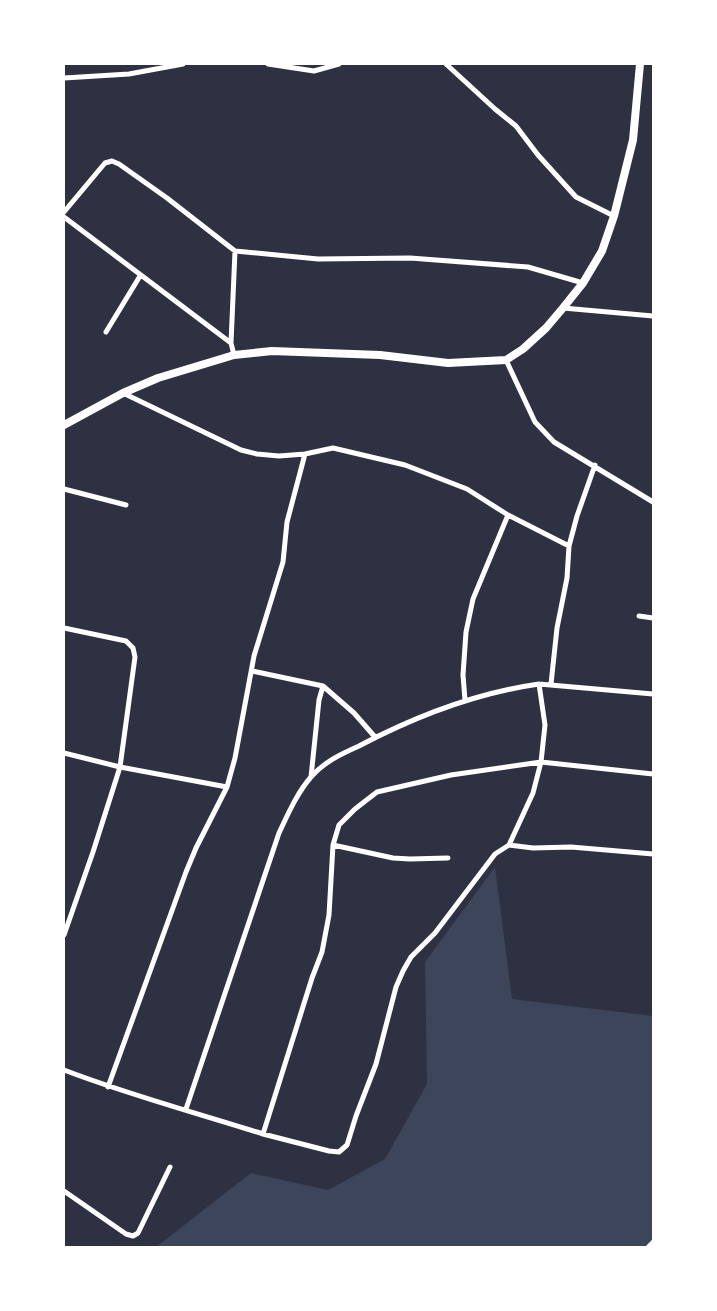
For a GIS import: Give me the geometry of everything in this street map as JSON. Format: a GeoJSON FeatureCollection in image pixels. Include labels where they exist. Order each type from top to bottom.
{"type":"FeatureCollection","features":[{"type":"Feature","properties":{"kind":"main road"},"geometry":{"type":"LineString","coordinates":[[64,426],[123,393],[158,378],[234,355],[272,350],[380,355],[448,363],[506,360],[523,349],[564,308],[584,283],[602,251],[614,216],[633,140],[640,64]]}},
{"type":"Feature","properties":{"kind":"street"},"geometry":{"type":"LineString","coordinates":[[64,78],[129,74],[183,64]]}},
{"type":"Feature","properties":{"kind":"street"},"geometry":{"type":"LineString","coordinates":[[268,64],[314,71],[339,64]]}},
{"type":"Feature","properties":{"kind":"street"},"geometry":{"type":"LineString","coordinates":[[446,64],[516,126],[538,155],[576,197],[614,216]]}},
{"type":"Feature","properties":{"kind":"street"},"geometry":{"type":"LineString","coordinates":[[64,212],[105,163],[112,161],[167,198],[235,251],[318,259],[410,258],[528,266],[584,283]]}},
{"type":"Feature","properties":{"kind":"street"},"geometry":{"type":"LineString","coordinates":[[64,217],[231,343]]}},
{"type":"Feature","properties":{"kind":"street"},"geometry":{"type":"LineString","coordinates":[[234,355],[231,343],[235,251]]}},
{"type":"Feature","properties":{"kind":"street"},"geometry":{"type":"LineString","coordinates":[[106,332],[140,276]]}},
{"type":"Feature","properties":{"kind":"street"},"geometry":{"type":"LineString","coordinates":[[564,308],[653,316]]}},
{"type":"Feature","properties":{"kind":"street"},"geometry":{"type":"LineString","coordinates":[[506,360],[535,422],[543,432],[554,442],[653,502]]}},
{"type":"Feature","properties":{"kind":"street"},"geometry":{"type":"LineString","coordinates":[[123,393],[241,450],[279,456],[306,454],[333,448],[405,465],[467,489],[508,515],[569,546]]}},
{"type":"Feature","properties":{"kind":"street"},"geometry":{"type":"LineString","coordinates":[[108,1087],[186,872],[227,787],[236,758],[254,656],[283,562],[287,522],[306,454]]}},
{"type":"Feature","properties":{"kind":"street"},"geometry":{"type":"LineString","coordinates":[[551,684],[569,546],[577,516],[595,466]]}},
{"type":"Feature","properties":{"kind":"street"},"geometry":{"type":"LineString","coordinates":[[64,489],[126,505]]}},
{"type":"Feature","properties":{"kind":"street"},"geometry":{"type":"LineString","coordinates":[[465,700],[463,675],[466,632],[473,598],[508,515]]}},
{"type":"Feature","properties":{"kind":"street"},"geometry":{"type":"LineString","coordinates":[[639,616],[653,618]]}},
{"type":"Feature","properties":{"kind":"street"},"geometry":{"type":"LineString","coordinates":[[64,628],[126,641],[133,648],[135,657],[120,767],[94,852],[64,935]]}},
{"type":"Feature","properties":{"kind":"street"},"geometry":{"type":"LineString","coordinates":[[252,671],[324,686],[375,737]]}},
{"type":"Feature","properties":{"kind":"street"},"geometry":{"type":"LineString","coordinates":[[64,1070],[108,1087],[186,1109],[263,1134],[339,1152],[347,1145],[376,1064],[396,987],[403,971],[411,957],[435,933],[495,854],[509,845],[532,793],[541,762],[545,725],[539,684]]}},
{"type":"Feature","properties":{"kind":"street"},"geometry":{"type":"LineString","coordinates":[[186,1109],[279,833],[289,811],[311,777],[327,762],[375,737],[465,700],[508,689],[551,684],[653,694]]}},
{"type":"Feature","properties":{"kind":"street"},"geometry":{"type":"LineString","coordinates":[[311,777],[319,700],[324,686]]}},
{"type":"Feature","properties":{"kind":"street"},"geometry":{"type":"LineString","coordinates":[[64,753],[120,767],[227,787]]}},
{"type":"Feature","properties":{"kind":"street"},"geometry":{"type":"LineString","coordinates":[[263,1134],[322,952],[329,916],[333,845],[339,825],[354,809],[377,792],[451,775],[541,762],[653,774]]}},
{"type":"Feature","properties":{"kind":"street"},"geometry":{"type":"LineString","coordinates":[[333,845],[393,858],[448,858]]}},
{"type":"Feature","properties":{"kind":"street"},"geometry":{"type":"LineString","coordinates":[[509,845],[533,848],[571,847],[653,854]]}},
{"type":"Feature","properties":{"kind":"street"},"geometry":{"type":"LineString","coordinates":[[64,1191],[126,1234],[133,1236],[138,1233],[170,1168]]}},
{"type":"Feature","properties":{"kind":"street"},"geometry":{"type":"LineString","coordinates":[[648,1247],[653,1243]]}},
{"type":"Feature","properties":{"kind":"shaded area"},"geometry":{"type":"Polygon","coordinates":[[[495,867],[512,999],[653,1016],[653,1247],[156,1247],[251,1173],[328,1190],[385,1159],[427,1084],[425,962],[495,867]]]}}]}
